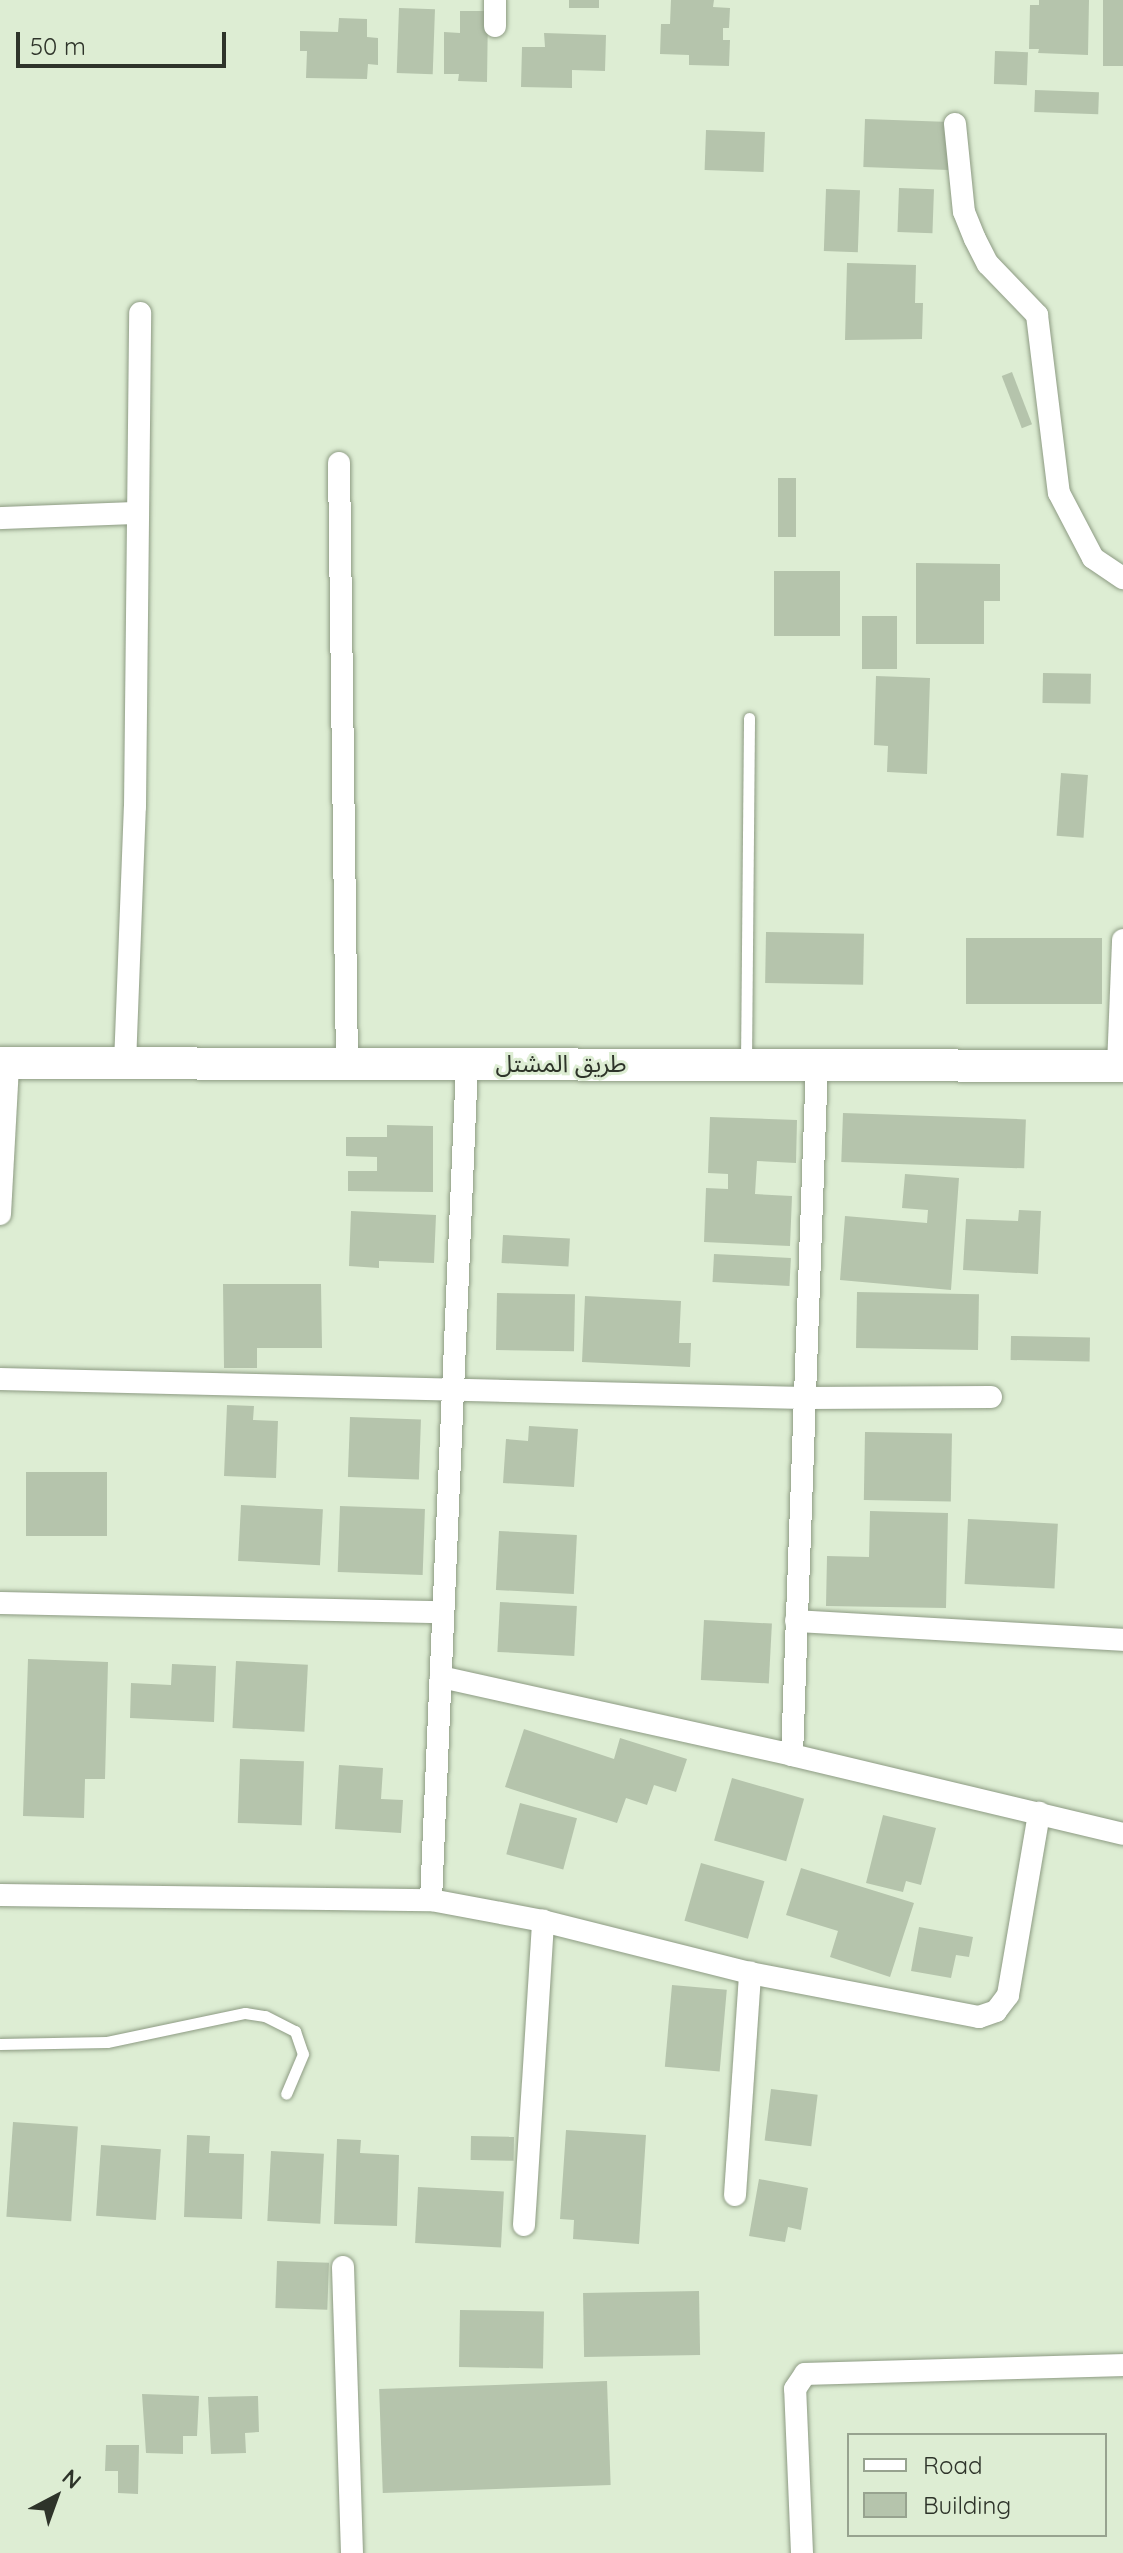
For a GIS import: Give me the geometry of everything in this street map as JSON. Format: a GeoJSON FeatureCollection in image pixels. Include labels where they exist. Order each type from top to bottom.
{"type":"FeatureCollection","features":[{"type":"Feature","properties":{"kind":"main road","name":"طريق المشتل"},"geometry":{"type":"LineString","coordinates":[[4,1064],[1121,1066]]}},
{"type":"Feature","properties":{"kind":"street"},"geometry":{"type":"LineString","coordinates":[[495,0],[495,26]]}},
{"type":"Feature","properties":{"kind":"street"},"geometry":{"type":"LineString","coordinates":[[955,124],[964,212],[975,239],[988,264],[1037,315],[1059,493],[1093,558],[1123,578]]}},
{"type":"Feature","properties":{"kind":"street"},"geometry":{"type":"LineString","coordinates":[[125,1064],[135,807],[140,313]]}},
{"type":"Feature","properties":{"kind":"street"},"geometry":{"type":"LineString","coordinates":[[339,463],[347,1067]]}},
{"type":"Feature","properties":{"kind":"street"},"geometry":{"type":"LineString","coordinates":[[0,518],[137,513]]}},
{"type":"Feature","properties":{"kind":"street"},"geometry":{"type":"LineString","coordinates":[[1121,1066],[1123,940]]}},
{"type":"Feature","properties":{"kind":"street"},"geometry":{"type":"LineString","coordinates":[[0,1214],[4,1064]]}},
{"type":"Feature","properties":{"kind":"street"},"geometry":{"type":"LineString","coordinates":[[431,1900],[467,1064]]}},
{"type":"Feature","properties":{"kind":"street"},"geometry":{"type":"LineString","coordinates":[[792,1755],[817,1064]]}},
{"type":"Feature","properties":{"kind":"street"},"geometry":{"type":"LineString","coordinates":[[0,1379],[804,1398],[991,1397]]}},
{"type":"Feature","properties":{"kind":"street"},"geometry":{"type":"LineString","coordinates":[[0,1603],[443,1612]]}},
{"type":"Feature","properties":{"kind":"street"},"geometry":{"type":"LineString","coordinates":[[796,1621],[1123,1640]]}},
{"type":"Feature","properties":{"kind":"street"},"geometry":{"type":"LineString","coordinates":[[441,1677],[792,1755],[1123,1834]]}},
{"type":"Feature","properties":{"kind":"street"},"geometry":{"type":"LineString","coordinates":[[0,1895],[431,1900],[543,1921],[750,1973],[979,2017],[996,2011],[1008,1995],[1039,1813]]}},
{"type":"Feature","properties":{"kind":"street"},"geometry":{"type":"LineString","coordinates":[[524,2225],[543,1921]]}},
{"type":"Feature","properties":{"kind":"street"},"geometry":{"type":"LineString","coordinates":[[735,2195],[750,1973]]}},
{"type":"Feature","properties":{"kind":"street"},"geometry":{"type":"LineString","coordinates":[[343,2267],[352,2553]]}},
{"type":"Feature","properties":{"kind":"street"},"geometry":{"type":"LineString","coordinates":[[802,2553],[795,2389],[805,2374],[1123,2365]]}},
{"type":"Feature","properties":{"kind":"lane"},"geometry":{"type":"LineString","coordinates":[[746,1064],[749,718]]}},
{"type":"Feature","properties":{"kind":"lane"},"geometry":{"type":"LineString","coordinates":[[0,2044],[107,2042],[245,2013],[265,2016],[295,2031],[303,2054],[286,2094]]}},
{"type":"Feature","properties":{"kind":"building"},"geometry":{"type":"Polygon","coordinates":[[[569,0],[599,0],[599,8],[569,8],[569,0]]]}},
{"type":"Feature","properties":{"kind":"building"},"geometry":{"type":"Polygon","coordinates":[[[671,0],[714,0],[713,7],[730,8],[729,28],[723,28],[723,40],[730,40],[729,66],[689,65],[689,55],[660,54],[661,24],[670,24],[671,0]]]}},
{"type":"Feature","properties":{"kind":"building"},"geometry":{"type":"Polygon","coordinates":[[[1039,0],[1089,0],[1088,55],[1038,53],[1039,49],[1029,49],[1030,5],[1039,5],[1039,0]]]}},
{"type":"Feature","properties":{"kind":"building"},"geometry":{"type":"Polygon","coordinates":[[[1103,0],[1123,0],[1123,66],[1103,66],[1103,0]]]}},
{"type":"Feature","properties":{"kind":"building"},"geometry":{"type":"Polygon","coordinates":[[[399,8],[435,9],[433,74],[397,73],[399,8]]]}},
{"type":"Feature","properties":{"kind":"building"},"geometry":{"type":"Polygon","coordinates":[[[460,11],[488,11],[487,82],[458,81],[459,74],[444,74],[444,32],[460,33],[460,11]]]}},
{"type":"Feature","properties":{"kind":"building"},"geometry":{"type":"Polygon","coordinates":[[[339,18],[367,19],[367,37],[378,38],[378,65],[368,64],[367,79],[306,78],[307,51],[300,51],[300,31],[338,32],[339,18]]]}},
{"type":"Feature","properties":{"kind":"building"},"geometry":{"type":"Polygon","coordinates":[[[544,33],[606,35],[605,71],[572,70],[572,88],[521,87],[522,47],[545,47],[544,33]]]}},
{"type":"Feature","properties":{"kind":"building"},"geometry":{"type":"Polygon","coordinates":[[[995,51],[1028,52],[1027,85],[994,84],[995,51]]]}},
{"type":"Feature","properties":{"kind":"building"},"geometry":{"type":"Polygon","coordinates":[[[1035,90],[1099,92],[1098,114],[1034,112],[1035,90]]]}},
{"type":"Feature","properties":{"kind":"building"},"geometry":{"type":"Polygon","coordinates":[[[865,119],[950,122],[948,170],[863,167],[865,119]]]}},
{"type":"Feature","properties":{"kind":"building"},"geometry":{"type":"Polygon","coordinates":[[[706,130],[765,132],[764,172],[705,170],[706,130]]]}},
{"type":"Feature","properties":{"kind":"building"},"geometry":{"type":"Polygon","coordinates":[[[899,188],[934,189],[932,233],[897,232],[899,188]]]}},
{"type":"Feature","properties":{"kind":"building"},"geometry":{"type":"Polygon","coordinates":[[[826,189],[860,190],[858,252],[824,251],[826,189]]]}},
{"type":"Feature","properties":{"kind":"building"},"geometry":{"type":"Polygon","coordinates":[[[847,263],[916,265],[915,303],[923,303],[922,339],[845,340],[847,263]]]}},
{"type":"Feature","properties":{"kind":"building"},"geometry":{"type":"Polygon","coordinates":[[[1012,372],[1032,424],[1022,428],[1002,376],[1012,372]]]}},
{"type":"Feature","properties":{"kind":"building"},"geometry":{"type":"Polygon","coordinates":[[[778,478],[796,478],[796,537],[778,537],[778,478]]]}},
{"type":"Feature","properties":{"kind":"building"},"geometry":{"type":"Polygon","coordinates":[[[916,563],[1000,564],[1000,601],[984,601],[984,644],[916,644],[916,563]]]}},
{"type":"Feature","properties":{"kind":"building"},"geometry":{"type":"Polygon","coordinates":[[[774,571],[840,571],[840,636],[774,636],[774,571]]]}},
{"type":"Feature","properties":{"kind":"building"},"geometry":{"type":"Polygon","coordinates":[[[862,616],[897,616],[897,669],[862,669],[862,616]]]}},
{"type":"Feature","properties":{"kind":"building"},"geometry":{"type":"Polygon","coordinates":[[[1043,673],[1091,674],[1090,704],[1042,703],[1043,673]]]}},
{"type":"Feature","properties":{"kind":"building"},"geometry":{"type":"Polygon","coordinates":[[[876,676],[930,678],[927,774],[887,772],[888,746],[874,745],[876,676]]]}},
{"type":"Feature","properties":{"kind":"building"},"geometry":{"type":"Polygon","coordinates":[[[1061,773],[1088,775],[1084,838],[1057,836],[1061,773]]]}},
{"type":"Feature","properties":{"kind":"building"},"geometry":{"type":"Polygon","coordinates":[[[766,932],[864,934],[863,985],[765,983],[766,932]]]}},
{"type":"Feature","properties":{"kind":"building"},"geometry":{"type":"Polygon","coordinates":[[[966,938],[1102,938],[1102,1004],[966,1004],[966,938]]]}},
{"type":"Feature","properties":{"kind":"building"},"geometry":{"type":"Polygon","coordinates":[[[843,1113],[1026,1119],[1024,1168],[841,1162],[843,1113]]]}},
{"type":"Feature","properties":{"kind":"building"},"geometry":{"type":"Polygon","coordinates":[[[710,1117],[797,1120],[796,1163],[757,1161],[755,1194],[792,1196],[790,1246],[704,1242],[706,1188],[728,1189],[728,1174],[708,1173],[710,1117]]]}},
{"type":"Feature","properties":{"kind":"building"},"geometry":{"type":"Polygon","coordinates":[[[387,1125],[433,1126],[433,1192],[348,1191],[348,1171],[377,1171],[377,1157],[346,1156],[346,1137],[387,1137],[387,1125]]]}},
{"type":"Feature","properties":{"kind":"building"},"geometry":{"type":"Polygon","coordinates":[[[905,1174],[959,1178],[951,1290],[840,1280],[845,1216],[927,1223],[928,1210],[902,1208],[905,1174]]]}},
{"type":"Feature","properties":{"kind":"building"},"geometry":{"type":"Polygon","coordinates":[[[1019,1210],[1041,1211],[1038,1274],[963,1270],[966,1219],[1018,1221],[1019,1210]]]}},
{"type":"Feature","properties":{"kind":"building"},"geometry":{"type":"Polygon","coordinates":[[[351,1211],[436,1215],[434,1263],[379,1261],[379,1268],[349,1266],[351,1211]]]}},
{"type":"Feature","properties":{"kind":"building"},"geometry":{"type":"Polygon","coordinates":[[[503,1235],[570,1239],[568,1266],[502,1263],[503,1235]]]}},
{"type":"Feature","properties":{"kind":"building"},"geometry":{"type":"Polygon","coordinates":[[[714,1254],[791,1258],[789,1286],[713,1282],[714,1254]]]}},
{"type":"Feature","properties":{"kind":"building"},"geometry":{"type":"Polygon","coordinates":[[[223,1284],[321,1284],[322,1348],[257,1348],[257,1368],[224,1368],[223,1284]]]}},
{"type":"Feature","properties":{"kind":"building"},"geometry":{"type":"Polygon","coordinates":[[[857,1292],[979,1294],[978,1350],[856,1348],[857,1292]]]}},
{"type":"Feature","properties":{"kind":"building"},"geometry":{"type":"Polygon","coordinates":[[[497,1293],[575,1294],[574,1351],[496,1350],[497,1293]]]}},
{"type":"Feature","properties":{"kind":"building"},"geometry":{"type":"Polygon","coordinates":[[[585,1296],[681,1301],[679,1343],[691,1343],[690,1367],[582,1362],[585,1296]]]}},
{"type":"Feature","properties":{"kind":"building"},"geometry":{"type":"Polygon","coordinates":[[[1011,1336],[1090,1337],[1090,1361],[1011,1360],[1011,1336]]]}},
{"type":"Feature","properties":{"kind":"building"},"geometry":{"type":"Polygon","coordinates":[[[227,1405],[254,1406],[253,1420],[278,1421],[276,1478],[224,1476],[227,1405]]]}},
{"type":"Feature","properties":{"kind":"building"},"geometry":{"type":"Polygon","coordinates":[[[350,1417],[421,1419],[419,1479],[348,1477],[350,1417]]]}},
{"type":"Feature","properties":{"kind":"building"},"geometry":{"type":"Polygon","coordinates":[[[529,1426],[578,1429],[574,1487],[503,1483],[506,1439],[528,1441],[529,1426]]]}},
{"type":"Feature","properties":{"kind":"building"},"geometry":{"type":"Polygon","coordinates":[[[865,1432],[952,1434],[951,1502],[864,1500],[865,1432]]]}},
{"type":"Feature","properties":{"kind":"building"},"geometry":{"type":"Polygon","coordinates":[[[26,1472],[107,1472],[107,1536],[26,1536],[26,1472]]]}},
{"type":"Feature","properties":{"kind":"building"},"geometry":{"type":"Polygon","coordinates":[[[241,1505],[323,1509],[320,1565],[238,1561],[241,1505]]]}},
{"type":"Feature","properties":{"kind":"building"},"geometry":{"type":"Polygon","coordinates":[[[340,1506],[425,1509],[423,1575],[338,1572],[340,1506]]]}},
{"type":"Feature","properties":{"kind":"building"},"geometry":{"type":"Polygon","coordinates":[[[870,1511],[948,1513],[946,1608],[826,1606],[827,1556],[869,1557],[870,1511]]]}},
{"type":"Feature","properties":{"kind":"building"},"geometry":{"type":"Polygon","coordinates":[[[968,1519],[1058,1524],[1054,1589],[965,1584],[968,1519]]]}},
{"type":"Feature","properties":{"kind":"building"},"geometry":{"type":"Polygon","coordinates":[[[499,1531],[577,1535],[574,1594],[496,1590],[499,1531]]]}},
{"type":"Feature","properties":{"kind":"building"},"geometry":{"type":"Polygon","coordinates":[[[500,1602],[577,1606],[574,1656],[497,1652],[500,1602]]]}},
{"type":"Feature","properties":{"kind":"building"},"geometry":{"type":"Polygon","coordinates":[[[704,1620],[772,1624],[769,1683],[701,1680],[704,1620]]]}},
{"type":"Feature","properties":{"kind":"building"},"geometry":{"type":"Polygon","coordinates":[[[28,1659],[108,1662],[105,1779],[85,1779],[84,1818],[23,1816],[28,1659]]]}},
{"type":"Feature","properties":{"kind":"building"},"geometry":{"type":"Polygon","coordinates":[[[236,1661],[308,1665],[304,1732],[232,1728],[236,1661]]]}},
{"type":"Feature","properties":{"kind":"building"},"geometry":{"type":"Polygon","coordinates":[[[172,1664],[216,1666],[214,1722],[130,1718],[131,1683],[171,1685],[172,1664]]]}},
{"type":"Feature","properties":{"kind":"building"},"geometry":{"type":"Polygon","coordinates":[[[524,1729],[614,1759],[620,1738],[687,1759],[676,1792],[654,1785],[647,1805],[626,1798],[617,1823],[505,1787],[524,1729]]]}},
{"type":"Feature","properties":{"kind":"building"},"geometry":{"type":"Polygon","coordinates":[[[240,1759],[304,1761],[302,1825],[238,1823],[240,1759]]]}},
{"type":"Feature","properties":{"kind":"building"},"geometry":{"type":"Polygon","coordinates":[[[339,1765],[383,1768],[381,1799],[403,1800],[401,1833],[335,1829],[339,1765]]]}},
{"type":"Feature","properties":{"kind":"building"},"geometry":{"type":"Polygon","coordinates":[[[732,1778],[804,1799],[786,1861],[714,1840],[732,1778]]]}},
{"type":"Feature","properties":{"kind":"building"},"geometry":{"type":"Polygon","coordinates":[[[520,1803],[577,1818],[563,1869],[506,1854],[520,1803]]]}},
{"type":"Feature","properties":{"kind":"building"},"geometry":{"type":"Polygon","coordinates":[[[883,1815],[936,1828],[921,1885],[906,1881],[903,1892],[866,1883],[883,1815]]]}},
{"type":"Feature","properties":{"kind":"building"},"geometry":{"type":"Polygon","coordinates":[[[701,1863],[764,1881],[748,1939],[684,1921],[701,1863]]]}},
{"type":"Feature","properties":{"kind":"building"},"geometry":{"type":"Polygon","coordinates":[[[801,1868],[914,1903],[890,1977],[830,1957],[838,1931],[786,1915],[801,1868]]]}},
{"type":"Feature","properties":{"kind":"building"},"geometry":{"type":"Polygon","coordinates":[[[919,1927],[973,1937],[969,1957],[956,1955],[951,1978],[911,1971],[919,1927]]]}},
{"type":"Feature","properties":{"kind":"building"},"geometry":{"type":"Polygon","coordinates":[[[672,1985],[727,1990],[720,2071],[665,2067],[672,1985]]]}},
{"type":"Feature","properties":{"kind":"building"},"geometry":{"type":"Polygon","coordinates":[[[771,2089],[818,2095],[811,2146],[765,2141],[771,2089]]]}},
{"type":"Feature","properties":{"kind":"building"},"geometry":{"type":"Polygon","coordinates":[[[13,2122],[78,2127],[71,2221],[6,2217],[13,2122]]]}},
{"type":"Feature","properties":{"kind":"building"},"geometry":{"type":"Polygon","coordinates":[[[566,2130],[646,2135],[639,2244],[573,2239],[574,2220],[560,2219],[566,2130]]]}},
{"type":"Feature","properties":{"kind":"building"},"geometry":{"type":"Polygon","coordinates":[[[187,2135],[210,2136],[209,2153],[244,2154],[242,2219],[184,2217],[187,2135]]]}},
{"type":"Feature","properties":{"kind":"building"},"geometry":{"type":"Polygon","coordinates":[[[471,2136],[514,2137],[514,2161],[471,2160],[471,2136]]]}},
{"type":"Feature","properties":{"kind":"building"},"geometry":{"type":"Polygon","coordinates":[[[337,2139],[361,2140],[360,2153],[399,2155],[397,2226],[334,2224],[337,2139]]]}},
{"type":"Feature","properties":{"kind":"building"},"geometry":{"type":"Polygon","coordinates":[[[101,2145],[161,2149],[156,2220],[96,2216],[101,2145]]]}},
{"type":"Feature","properties":{"kind":"building"},"geometry":{"type":"Polygon","coordinates":[[[271,2151],[324,2154],[320,2224],[267,2221],[271,2151]]]}},
{"type":"Feature","properties":{"kind":"building"},"geometry":{"type":"Polygon","coordinates":[[[759,2179],[808,2188],[801,2230],[788,2227],[785,2242],[749,2236],[759,2179]]]}},
{"type":"Feature","properties":{"kind":"building"},"geometry":{"type":"Polygon","coordinates":[[[418,2187],[504,2192],[501,2247],[415,2243],[418,2187]]]}},
{"type":"Feature","properties":{"kind":"building"},"geometry":{"type":"Polygon","coordinates":[[[277,2261],[329,2263],[327,2310],[275,2308],[277,2261]]]}},
{"type":"Feature","properties":{"kind":"building"},"geometry":{"type":"Polygon","coordinates":[[[699,2291],[700,2355],[584,2357],[583,2293],[699,2291]]]}},
{"type":"Feature","properties":{"kind":"building"},"geometry":{"type":"Polygon","coordinates":[[[460,2310],[544,2311],[543,2368],[459,2367],[460,2310]]]}},
{"type":"Feature","properties":{"kind":"building"},"geometry":{"type":"Polygon","coordinates":[[[607,2381],[611,2485],[383,2493],[379,2389],[607,2381]]]}},
{"type":"Feature","properties":{"kind":"building"},"geometry":{"type":"Polygon","coordinates":[[[142,2394],[199,2396],[197,2436],[183,2436],[183,2454],[146,2453],[142,2394]]]}},
{"type":"Feature","properties":{"kind":"building"},"geometry":{"type":"Polygon","coordinates":[[[258,2396],[259,2432],[245,2433],[246,2453],[211,2454],[208,2397],[258,2396]]]}},
{"type":"Feature","properties":{"kind":"building"},"geometry":{"type":"Polygon","coordinates":[[[106,2445],[139,2445],[138,2494],[118,2493],[118,2471],[105,2471],[106,2445]]]}}]}
